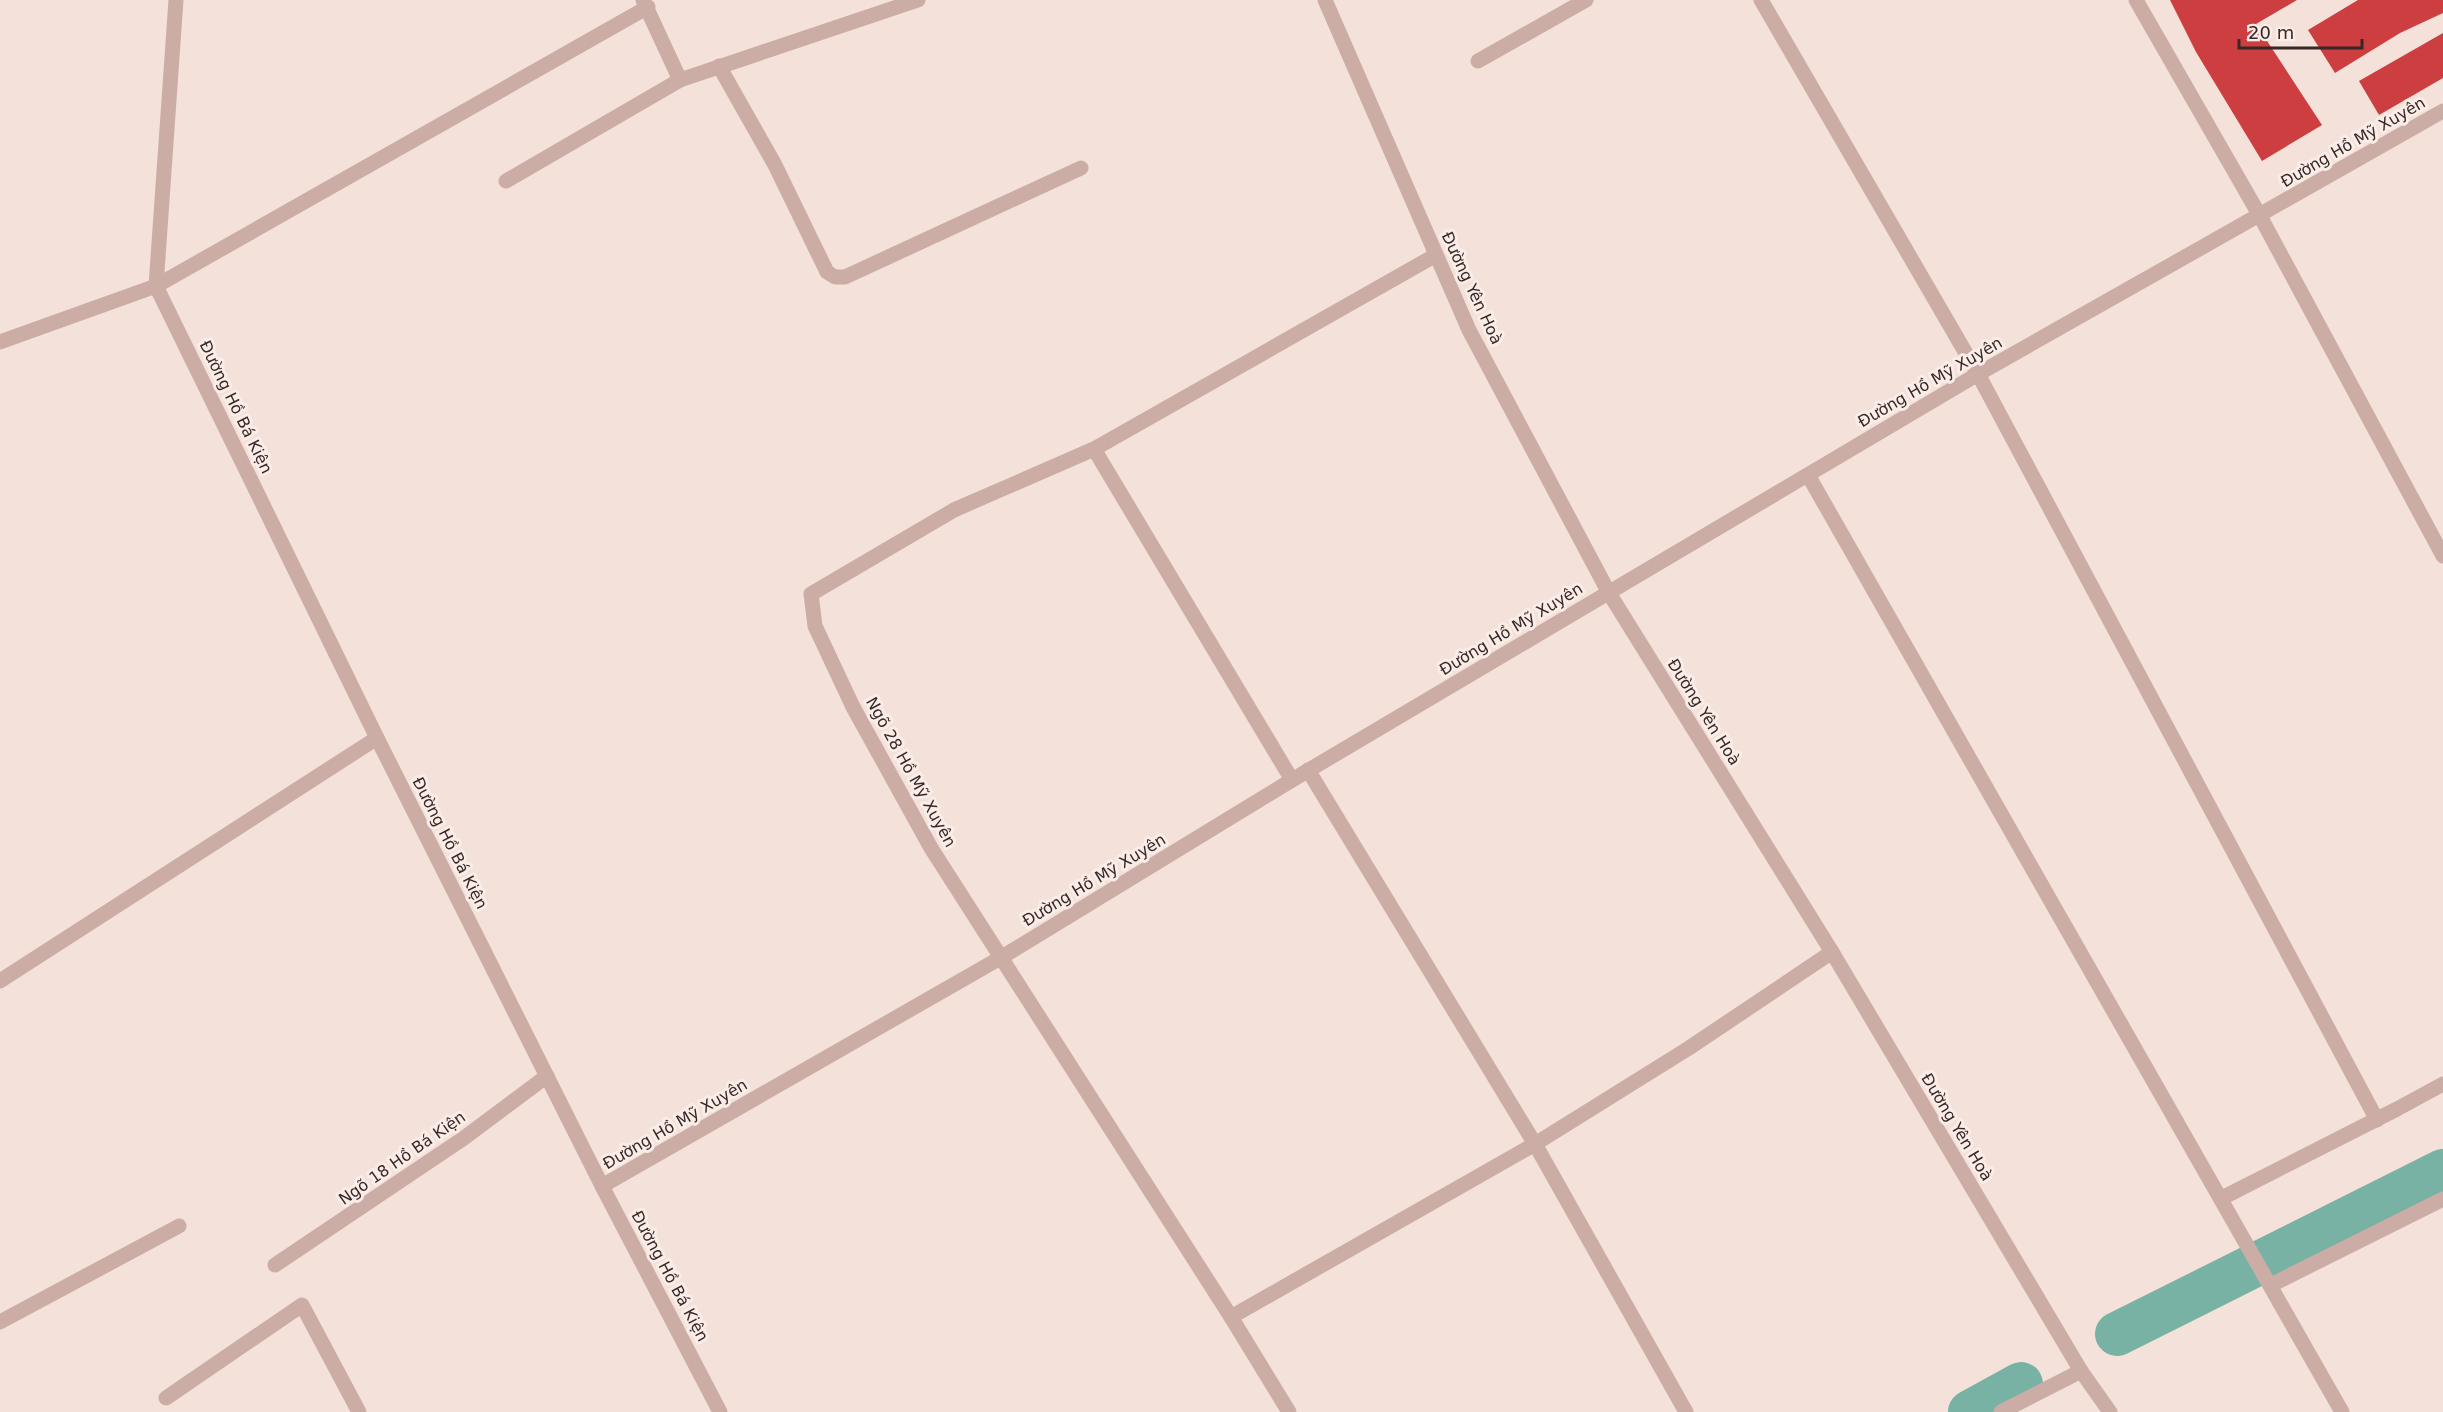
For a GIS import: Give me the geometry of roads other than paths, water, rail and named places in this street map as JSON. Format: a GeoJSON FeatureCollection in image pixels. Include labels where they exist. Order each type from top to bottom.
{"type":"FeatureCollection","features":[{"type":"Feature","properties":{"kind":"street"},"geometry":{"type":"LineString","coordinates":[[156,286],[176,0]]}},
{"type":"Feature","properties":{"kind":"street"},"geometry":{"type":"LineString","coordinates":[[506,181],[680,80],[918,0]]}},
{"type":"Feature","properties":{"kind":"street","name":"Đường Yên Hoà"},"geometry":{"type":"LineString","coordinates":[[1325,0],[1469,330],[1609,593],[1832,952],[2081,1371],[2110,1412]]}},
{"type":"Feature","properties":{"kind":"street"},"geometry":{"type":"LineString","coordinates":[[1478,61],[1586,0]]}},
{"type":"Feature","properties":{"kind":"street"},"geometry":{"type":"LineString","coordinates":[[1761,0],[1978,374],[2377,1120]]}},
{"type":"Feature","properties":{"kind":"street"},"geometry":{"type":"LineString","coordinates":[[2136,0],[2260,216],[2443,556]]}},
{"type":"Feature","properties":{"kind":"street"},"geometry":{"type":"LineString","coordinates":[[0,342],[156,286],[645,4],[680,80]]}},
{"type":"Feature","properties":{"kind":"street"},"geometry":{"type":"LineString","coordinates":[[719,66],[775,165],[827,272],[835,278],[845,277],[1081,168]]}},
{"type":"Feature","properties":{"kind":"street","name":"Đường Hồ Mỹ Xuyên"},"geometry":{"type":"LineString","coordinates":[[602,1186],[1002,957],[1308,770],[1978,374],[2443,111]]}},
{"type":"Feature","properties":{"kind":"street"},"geometry":{"type":"LineString","coordinates":[[1292,780],[1094,449],[1436,255]]}},
{"type":"Feature","properties":{"kind":"street","name":"Đường Hồ Bá Kiện"},"geometry":{"type":"LineString","coordinates":[[156,286],[377,738],[602,1186],[720,1412]]}},
{"type":"Feature","properties":{"kind":"street","name":"Ngõ 28 Hồ Mỹ Xuyên"},"geometry":{"type":"LineString","coordinates":[[1094,449],[954,510],[811,594],[815,626],[854,707],[931,848],[1231,1317],[1289,1412]]}},
{"type":"Feature","properties":{"kind":"street"},"geometry":{"type":"LineString","coordinates":[[1808,475],[2342,1412]]}},
{"type":"Feature","properties":{"kind":"street"},"geometry":{"type":"LineString","coordinates":[[0,981],[377,738]]}},
{"type":"Feature","properties":{"kind":"street"},"geometry":{"type":"LineString","coordinates":[[1308,770],[1535,1144],[1686,1412]]}},
{"type":"Feature","properties":{"kind":"street"},"geometry":{"type":"LineString","coordinates":[[1231,1317],[1535,1144],[1689,1048],[1832,952]]}},
{"type":"Feature","properties":{"kind":"street","name":"Ngõ 18 Hồ Bá Kiện"},"geometry":{"type":"LineString","coordinates":[[275,1265],[455,1144],[547,1076]]}},
{"type":"Feature","properties":{"kind":"street"},"geometry":{"type":"LineString","coordinates":[[2222,1198],[2443,1084]]}},
{"type":"Feature","properties":{"kind":"street"},"geometry":{"type":"LineString","coordinates":[[2268,1279],[2443,1199]]}},
{"type":"Feature","properties":{"kind":"street"},"geometry":{"type":"LineString","coordinates":[[0,1322],[179,1226]]}},
{"type":"Feature","properties":{"kind":"street"},"geometry":{"type":"LineString","coordinates":[[166,1398],[302,1305],[359,1412]]}},
{"type":"Feature","properties":{"kind":"street"},"geometry":{"type":"LineString","coordinates":[[2001,1412],[2081,1371]]}},
{"type":"Feature","properties":{"kind":"waterway"},"geometry":{"type":"LineString","coordinates":[[2117,1334],[2443,1171]]}},
{"type":"Feature","properties":{"kind":"waterway"},"geometry":{"type":"LineString","coordinates":[[1970,1412],[2021,1384]]}}]}
